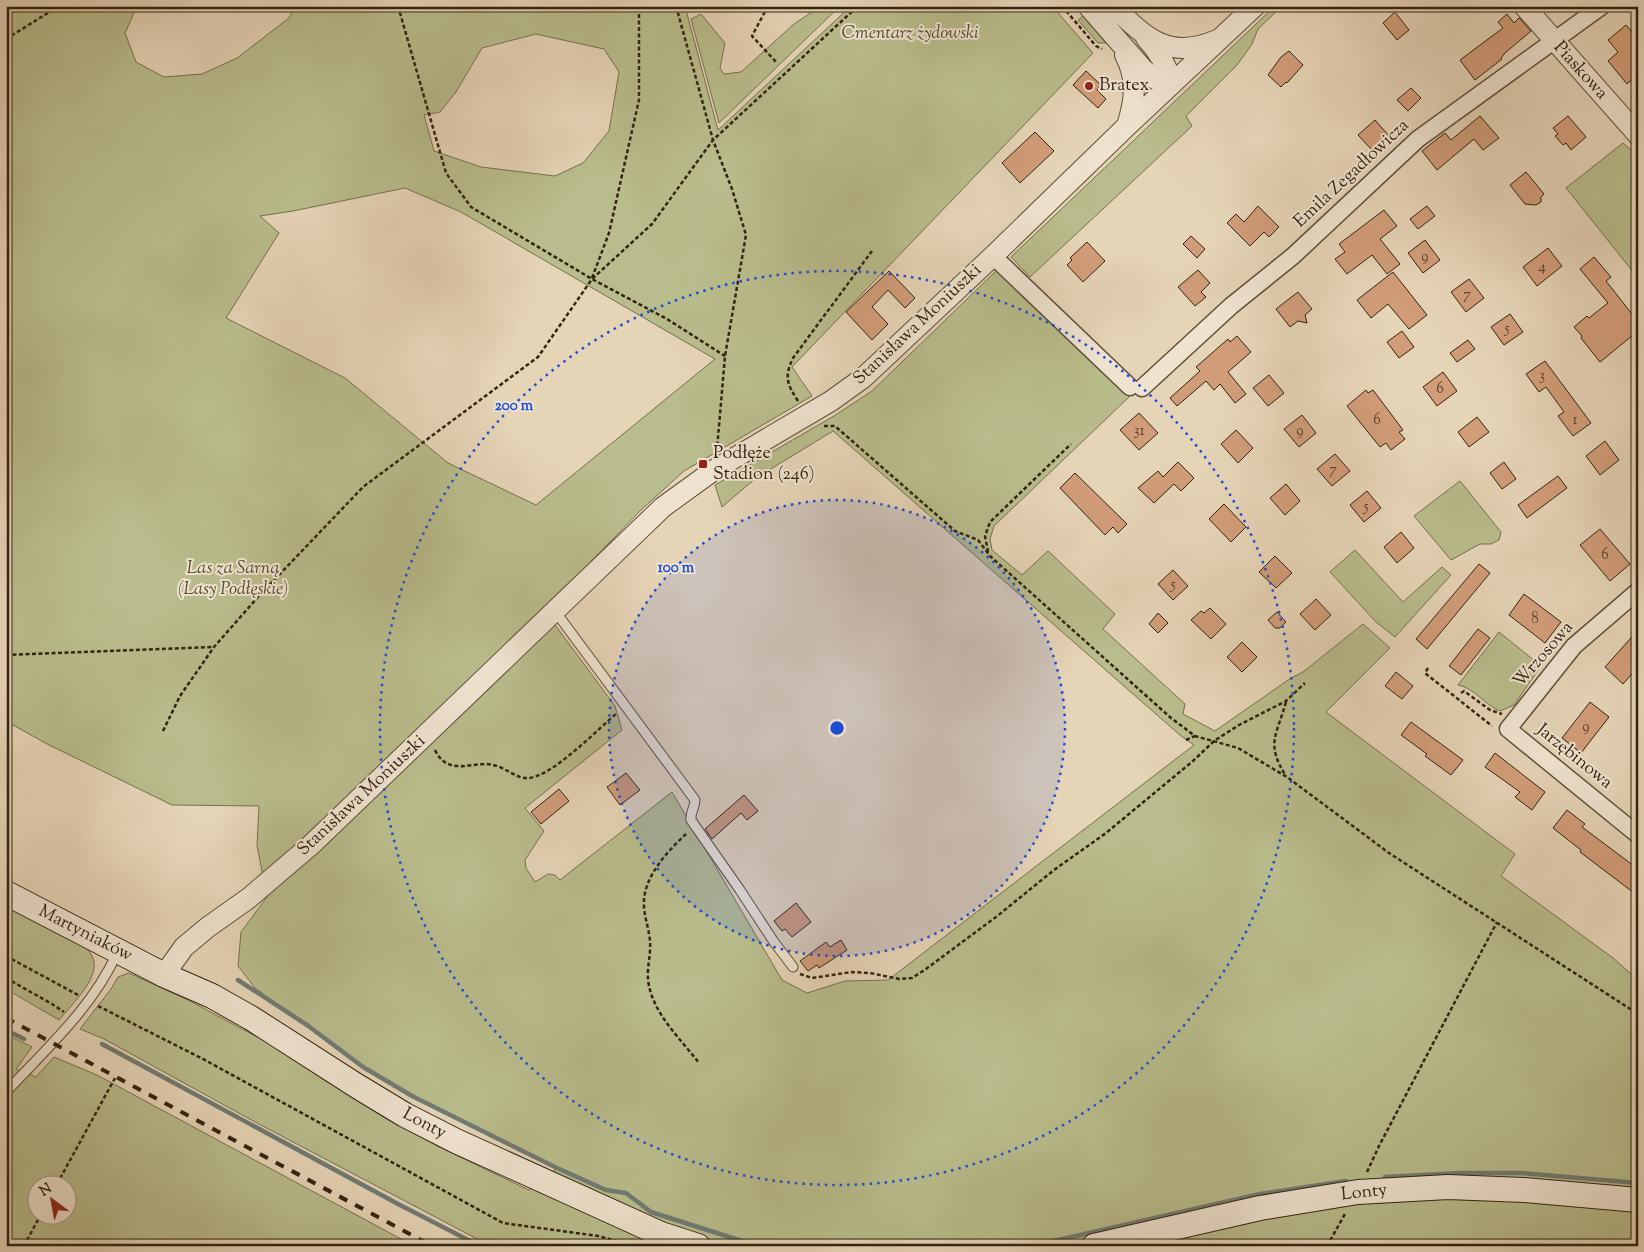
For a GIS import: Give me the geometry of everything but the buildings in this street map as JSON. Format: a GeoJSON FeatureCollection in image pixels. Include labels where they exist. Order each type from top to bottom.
{"type":"FeatureCollection","features":[{"type":"Feature","properties":{"kind":"main road","name":"Martyniaków"},"geometry":{"type":"LineString","coordinates":[[6,892],[164,975]]}},
{"type":"Feature","properties":{"kind":"main road","name":"Lonty"},"geometry":{"type":"LineString","coordinates":[[164,975],[212,996],[357,1086],[406,1115],[456,1141],[661,1234],[698,1246]]}},
{"type":"Feature","properties":{"kind":"main road","name":"Lonty"},"geometry":{"type":"LineString","coordinates":[[1094,1246],[1260,1208],[1358,1192],[1467,1188],[1524,1190],[1638,1200]]}},
{"type":"Feature","properties":{"kind":"street"},"geometry":{"type":"LineString","coordinates":[[1088,6],[1113,47],[1132,68],[1134,84],[1133,106],[1127,126]]}},
{"type":"Feature","properties":{"kind":"street"},"geometry":{"type":"LineString","coordinates":[[1113,6],[1161,56],[1167,66],[1172,83]]}},
{"type":"Feature","properties":{"kind":"street","name":"Stanisława Moniuszki"},"geometry":{"type":"LineString","coordinates":[[164,975],[184,947],[249,898],[311,845],[640,529],[680,494],[737,455],[813,420],[831,402],[863,378],[1255,6]]}},
{"type":"Feature","properties":{"kind":"street","name":"Piaskowa"},"geometry":{"type":"LineString","coordinates":[[1524,6],[1638,135]]}},
{"type":"Feature","properties":{"kind":"street","name":"Emila Zegadłowicza"},"geometry":{"type":"LineString","coordinates":[[993,256],[1136,387],[1293,256],[1418,139],[1602,6]]}},
{"type":"Feature","properties":{"kind":"street"},"geometry":{"type":"LineString","coordinates":[[1135,27],[1161,45],[1180,48],[1201,47],[1221,38]]}},
{"type":"Feature","properties":{"kind":"street"},"geometry":{"type":"LineString","coordinates":[[1113,47],[1153,78],[1172,83]]}},
{"type":"Feature","properties":{"kind":"street","name":"Wrzosowa"},"geometry":{"type":"LineString","coordinates":[[1512,725],[1574,646],[1638,591]]}},
{"type":"Feature","properties":{"kind":"street","name":"Jarzębinowa"},"geometry":{"type":"LineString","coordinates":[[1512,725],[1638,835]]}},
{"type":"Feature","properties":{"kind":"lane"},"geometry":{"type":"LineString","coordinates":[[555,610],[695,800],[695,805],[690,813],[691,820],[793,967]]}},
{"type":"Feature","properties":{"kind":"lane"},"geometry":{"type":"LineString","coordinates":[[6,1092],[89,1001],[109,972],[118,950]]}},
{"type":"Feature","properties":{"kind":"path"},"geometry":{"type":"LineString","coordinates":[[6,39],[59,6]]}},
{"type":"Feature","properties":{"kind":"path"},"geometry":{"type":"LineString","coordinates":[[398,6],[446,173],[471,207],[592,279],[667,319],[725,356]]}},
{"type":"Feature","properties":{"kind":"path"},"geometry":{"type":"LineString","coordinates":[[592,279],[610,233],[639,100],[639,6]]}},
{"type":"Feature","properties":{"kind":"path"},"geometry":{"type":"LineString","coordinates":[[676,6],[713,140],[732,189],[746,235],[725,356],[717,456]]}},
{"type":"Feature","properties":{"kind":"path"},"geometry":{"type":"LineString","coordinates":[[768,6],[752,36],[777,63]]}},
{"type":"Feature","properties":{"kind":"path"},"geometry":{"type":"LineString","coordinates":[[163,730],[180,696],[214,648],[258,597],[363,487],[538,357],[592,279],[652,224],[713,140],[858,6]]}},
{"type":"Feature","properties":{"kind":"path"},"geometry":{"type":"LineString","coordinates":[[1062,6],[1096,46],[1113,47]]}},
{"type":"Feature","properties":{"kind":"path"},"geometry":{"type":"LineString","coordinates":[[872,251],[793,358],[786,372],[789,385],[813,420],[835,426],[955,531],[978,540],[990,556],[1171,718],[1195,736],[1238,748],[1287,777],[1389,853],[1638,1014]]}},
{"type":"Feature","properties":{"kind":"path"},"geometry":{"type":"LineString","coordinates":[[990,556],[985,536],[990,522],[1071,444]]}},
{"type":"Feature","properties":{"kind":"path"},"geometry":{"type":"LineString","coordinates":[[6,655],[214,648]]}},
{"type":"Feature","properties":{"kind":"path"},"geometry":{"type":"LineString","coordinates":[[793,967],[802,976],[812,978],[852,972],[870,973],[893,978],[912,978],[926,970],[1054,870],[1106,833],[1193,761],[1214,741],[1239,725],[1286,701],[1305,683]]}},
{"type":"Feature","properties":{"kind":"path"},"geometry":{"type":"LineString","coordinates":[[1461,693],[1464,691],[1490,710],[1499,714],[1506,713],[1512,725]]}},
{"type":"Feature","properties":{"kind":"path"},"geometry":{"type":"LineString","coordinates":[[1286,701],[1274,737],[1274,750],[1278,763],[1287,777]]}},
{"type":"Feature","properties":{"kind":"path"},"geometry":{"type":"LineString","coordinates":[[427,734],[437,755],[443,762],[456,766],[496,765],[517,776],[529,778],[545,772],[563,760],[626,706]]}},
{"type":"Feature","properties":{"kind":"path"},"geometry":{"type":"LineString","coordinates":[[1186,740],[1195,736]]}},
{"type":"Feature","properties":{"kind":"path"},"geometry":{"type":"LineString","coordinates":[[695,826],[659,864],[647,886],[644,901],[646,926],[650,942],[648,964],[652,997],[660,1013],[699,1063]]}},
{"type":"Feature","properties":{"kind":"path"},"geometry":{"type":"LineString","coordinates":[[1327,1246],[1358,1192],[1379,1146],[1497,922]]}},
{"type":"Feature","properties":{"kind":"path"},"geometry":{"type":"LineString","coordinates":[[6,956],[202,1059],[502,1223],[598,1236],[636,1246]]}},
{"type":"Feature","properties":{"kind":"path"},"geometry":{"type":"LineString","coordinates":[[6,978],[52,1004],[73,1019]]}},
{"type":"Feature","properties":{"kind":"path"},"geometry":{"type":"LineString","coordinates":[[62,1174],[115,1078]]}},
{"type":"Feature","properties":{"kind":"path"},"geometry":{"type":"LineString","coordinates":[[24,1246],[35,1224]]}},
{"type":"Feature","properties":{"kind":"green space"},"geometry":{"type":"Polygon","coordinates":[[[6,6],[137,6],[125,33],[136,62],[164,77],[202,74],[237,58],[289,18],[295,6],[685,6],[718,130],[851,6],[1052,6],[1093,53],[792,367],[812,396],[684,471],[641,510],[544,610],[615,706],[622,730],[525,808],[544,831],[525,860],[526,868],[535,882],[548,874],[555,875],[560,880],[672,792],[782,980],[807,993],[845,981],[888,980],[1194,745],[1181,736],[833,431],[756,478],[722,507],[715,485],[834,416],[872,391],[997,270],[1129,397],[994,526],[990,539],[992,550],[1022,575],[1048,551],[1115,614],[1103,629],[1185,704],[1183,714],[1215,731],[1291,678],[1303,672],[1363,624],[1390,648],[1326,712],[1515,854],[1501,876],[1613,958],[1638,980],[1638,1246],[484,1246],[479,1240],[255,1122],[104,1039],[80,1029],[118,977],[129,973],[188,1000],[272,1045],[382,1116],[439,1147],[529,1190],[556,1169],[412,1096],[363,1067],[255,988],[238,966],[241,932],[267,897],[257,845],[259,806],[172,805],[47,744],[6,721],[6,6]],[[536,34],[482,48],[456,92],[440,112],[424,115],[434,151],[481,167],[555,176],[583,163],[609,131],[619,72],[604,49],[536,34]],[[405,188],[260,216],[279,233],[226,318],[345,378],[448,463],[536,505],[715,359],[461,212],[405,188]]]}},
{"type":"Feature","properties":{"kind":"green space"},"geometry":{"type":"Polygon","coordinates":[[[821,6],[840,6],[719,123],[691,19],[701,14],[725,43],[720,68],[724,74],[741,72],[794,24],[821,6]]]}},
{"type":"Feature","properties":{"kind":"green space"},"geometry":{"type":"Polygon","coordinates":[[[1275,6],[1282,6],[1258,29],[1252,44],[1237,65],[1186,116],[1192,126],[1030,277],[1011,257],[1275,6]]]}},
{"type":"Feature","properties":{"kind":"green space"},"geometry":{"type":"Polygon","coordinates":[[[1083,16],[1106,43],[1098,43],[1078,20],[1083,16]]]}},
{"type":"Feature","properties":{"kind":"green space"},"geometry":{"type":"Polygon","coordinates":[[[1623,143],[1638,156],[1638,278],[1566,188],[1623,143]]]}},
{"type":"Feature","properties":{"kind":"green space"},"geometry":{"type":"Polygon","coordinates":[[[1460,481],[1501,532],[1499,540],[1491,544],[1480,544],[1451,560],[1414,516],[1460,481]]]}},
{"type":"Feature","properties":{"kind":"green space"},"geometry":{"type":"Polygon","coordinates":[[[1355,550],[1403,602],[1442,567],[1451,575],[1395,637],[1376,622],[1330,572],[1355,550]]]}},
{"type":"Feature","properties":{"kind":"green space"},"geometry":{"type":"Polygon","coordinates":[[[1499,632],[1541,666],[1514,705],[1500,711],[1469,689],[1458,685],[1499,632]]]}},
{"type":"Feature","properties":{"kind":"green space"},"geometry":{"type":"Polygon","coordinates":[[[6,905],[79,942],[92,956],[94,964],[90,981],[59,1020],[6,989],[6,905]]]}},
{"type":"Feature","properties":{"kind":"green space"},"geometry":{"type":"Polygon","coordinates":[[[6,1034],[32,1047],[16,1069],[36,1077],[54,1057],[97,1075],[414,1246],[6,1246],[6,1034]]]}},
{"type":"Feature","properties":{"kind":"waterway"},"geometry":{"type":"LineString","coordinates":[[238,980],[307,1025],[363,1067],[412,1096],[557,1168],[606,1190],[626,1193],[651,1212],[745,1242],[764,1246]]}},
{"type":"Feature","properties":{"kind":"waterway"},"geometry":{"type":"LineString","coordinates":[[6,1030],[24,1039]]}},
{"type":"Feature","properties":{"kind":"waterway"},"geometry":{"type":"LineString","coordinates":[[102,1044],[398,1204],[480,1246]]}},
{"type":"Feature","properties":{"kind":"waterway"},"geometry":{"type":"LineString","coordinates":[[1385,1177],[1459,1173],[1521,1173],[1638,1183]]}},
{"type":"Feature","properties":{"kind":"waterway"},"geometry":{"type":"LineString","coordinates":[[1032,1246],[1260,1194],[1346,1181]]}},
{"type":"Feature","properties":{"kind":"railway"},"geometry":{"type":"LineString","coordinates":[[6,1018],[432,1246]]}},
{"type":"Feature","properties":{"kind":"place","name":"Bratex"},"geometry":{"type":"Point","coordinates":[1089,86]}},
{"type":"Feature","properties":{"kind":"place","name":"Podłęże Stadion (246)"},"geometry":{"type":"Point","coordinates":[703,464]}},
{"type":"Feature","properties":{"kind":"park label","name":"Cmentarz żydowski"},"geometry":{"type":"Point","coordinates":[910,34]}},
{"type":"Feature","properties":{"kind":"park label","name":"Las za Sarną (Lasy Podłęskie)"},"geometry":{"type":"Point","coordinates":[233,579]}}]}
